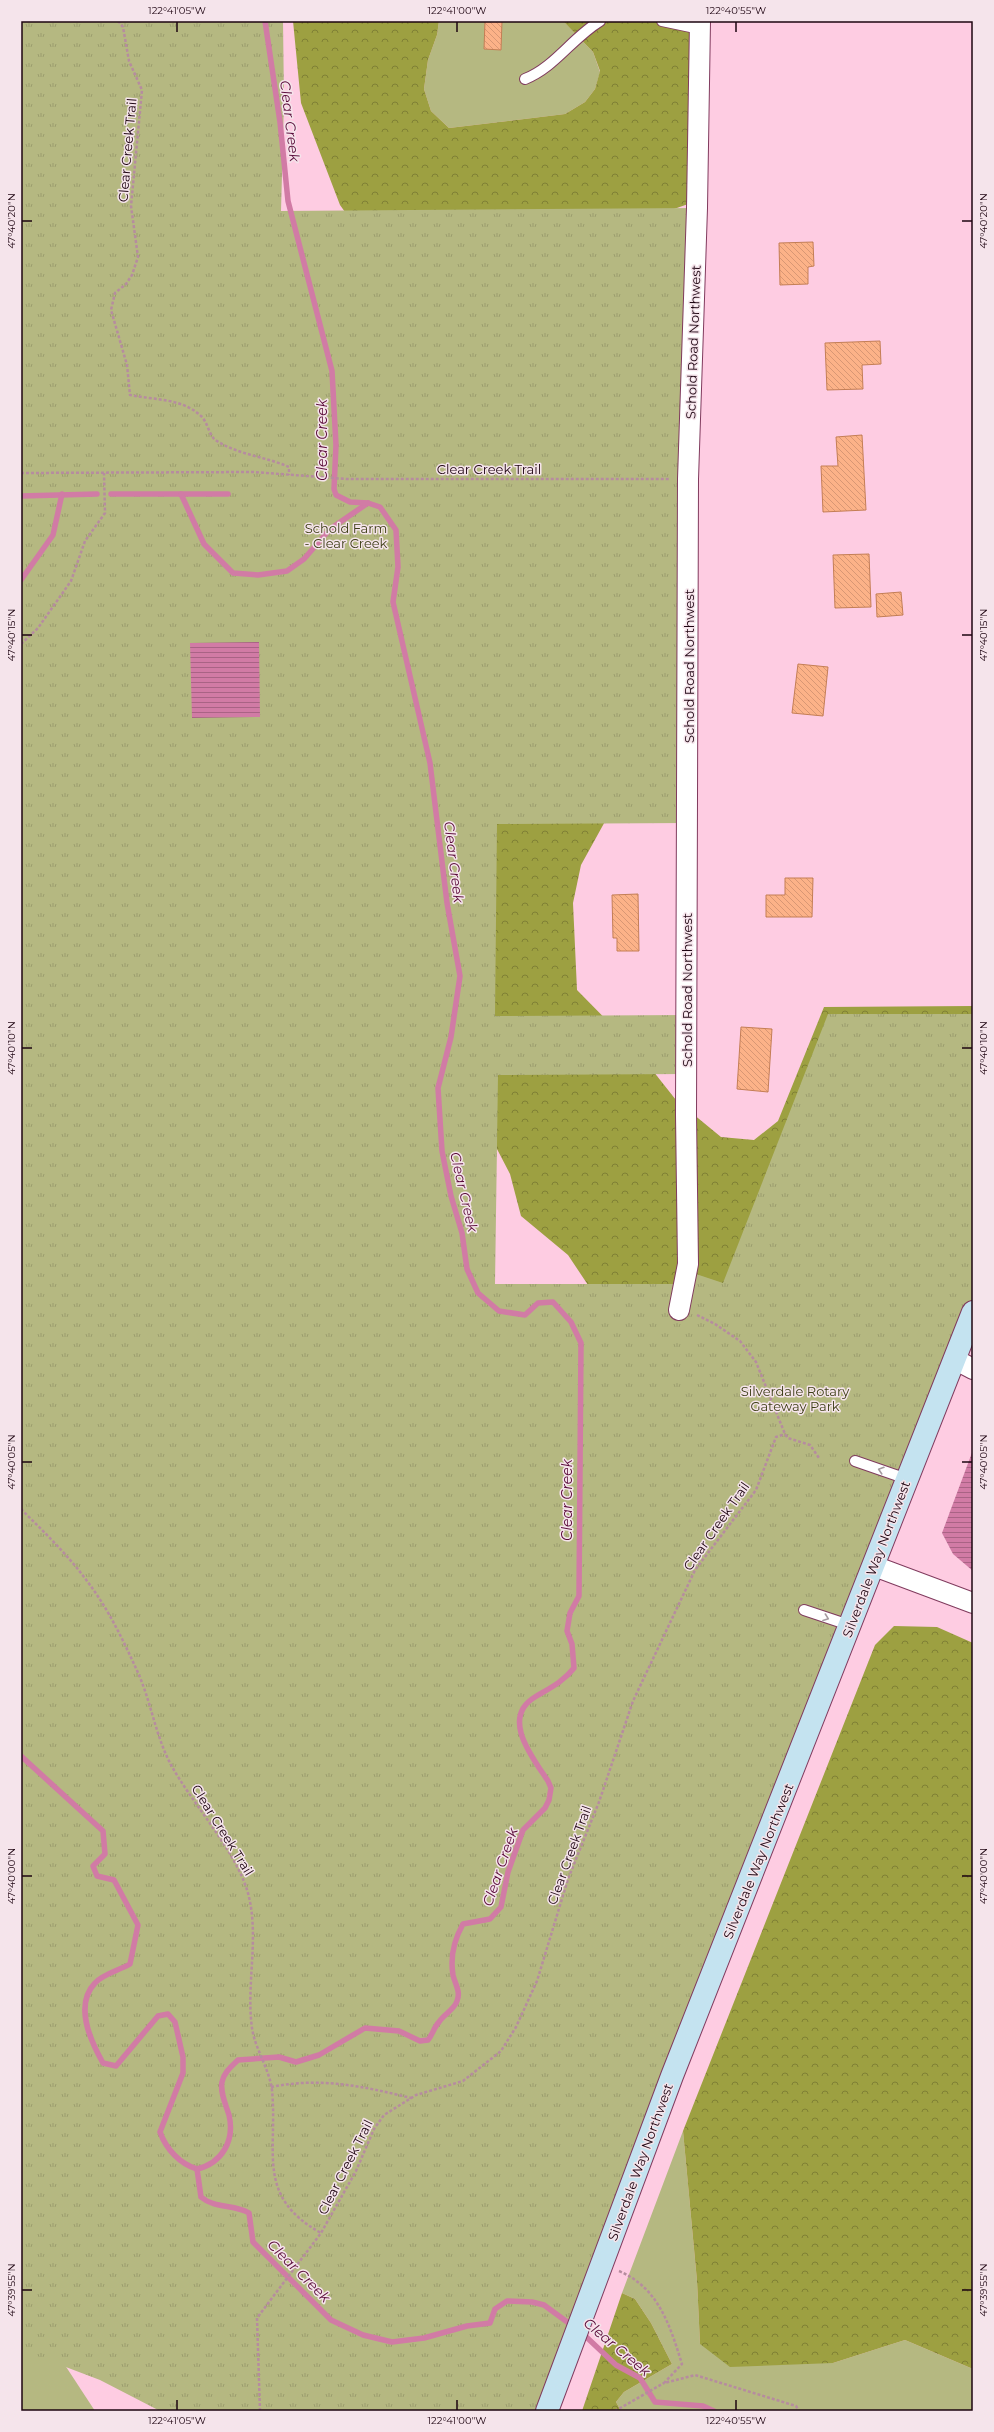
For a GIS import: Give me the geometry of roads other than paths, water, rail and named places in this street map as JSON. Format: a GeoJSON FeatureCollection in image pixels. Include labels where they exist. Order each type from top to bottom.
{"type":"FeatureCollection","features":[{"type":"Feature","properties":{"kind":"main road","name":"Silverdale Way Northwest"},"geometry":{"type":"LineString","coordinates":[[548,2409],[672,2076],[973,1312]]}},
{"type":"Feature","properties":{"kind":"street","name":"Schold Road Northwest"},"geometry":{"type":"LineString","coordinates":[[679,1310],[688,1264],[686,1115],[688,479],[697,208],[700,25]]}},
{"type":"Feature","properties":{"kind":"street"},"geometry":{"type":"LineString","coordinates":[[954,1359],[973,1369]]}},
{"type":"Feature","properties":{"kind":"street"},"geometry":{"type":"LineString","coordinates":[[874,1566],[973,1603]]}},
{"type":"Feature","properties":{"kind":"lane"},"geometry":{"type":"LineString","coordinates":[[525,79],[538,74],[550,66],[600,21]]}},
{"type":"Feature","properties":{"kind":"lane"},"geometry":{"type":"LineString","coordinates":[[662,21],[700,25]]}},
{"type":"Feature","properties":{"kind":"lane"},"geometry":{"type":"LineString","coordinates":[[855,1462],[907,1479]]}},
{"type":"Feature","properties":{"kind":"lane"},"geometry":{"type":"LineString","coordinates":[[804,1610],[849,1625]]}},
{"type":"Feature","properties":{"kind":"waterway","name":"Clear Creek"},"geometry":{"type":"LineString","coordinates":[[197,2169],[213,2162],[225,2150],[230,2134],[230,2125],[229,2115],[223,2095],[222,2082],[226,2072],[238,2060],[279,2057],[296,2062],[319,2055],[365,2028],[399,2031],[420,2041],[428,2040],[437,2024],[456,2004],[458,1994],[453,1975],[452,1962],[455,1942],[460,1930],[463,1924],[490,1919],[501,1907],[508,1872],[523,1830],[545,1808],[549,1800],[551,1788],[528,1750],[520,1727],[520,1716],[525,1706],[535,1697],[561,1681],[574,1668],[572,1644],[567,1631],[570,1613],[579,1596],[581,1343],[571,1322],[553,1302],[538,1303],[525,1315],[499,1311],[478,1293],[467,1269],[462,1233],[451,1196],[442,1151],[438,1088],[451,1037],[460,976],[447,903],[430,763],[393,602],[398,567],[396,530],[380,507],[368,503],[350,502],[336,495],[334,489],[336,445],[332,371],[288,201],[280,122],[265,21]]}},
{"type":"Feature","properties":{"kind":"waterway"},"geometry":{"type":"LineString","coordinates":[[21,580],[53,535],[62,494]]}},
{"type":"Feature","properties":{"kind":"waterway"},"geometry":{"type":"LineString","coordinates":[[21,496],[97,494]]}},
{"type":"Feature","properties":{"kind":"waterway"},"geometry":{"type":"LineString","coordinates":[[111,494],[228,494]]}},
{"type":"Feature","properties":{"kind":"waterway"},"geometry":{"type":"LineString","coordinates":[[181,494],[204,544],[233,573],[258,575],[287,571],[304,559],[330,529],[368,503]]}},
{"type":"Feature","properties":{"kind":"waterway"},"geometry":{"type":"LineString","coordinates":[[21,1756],[103,1831],[105,1854],[93,1866],[97,1876],[114,1880],[138,1925],[130,1964],[102,1977],[95,1983],[89,1992],[85,2012],[86,2023],[93,2044],[103,2063],[116,2066],[158,2016],[168,2014],[175,2022],[183,2057],[183,2073],[160,2132],[174,2155],[185,2164],[197,2169]]}},
{"type":"Feature","properties":{"kind":"waterway","name":"Clear Creek"},"geometry":{"type":"LineString","coordinates":[[197,2169],[201,2197],[206,2201],[218,2205],[237,2208],[249,2213],[253,2242],[331,2320],[363,2335],[392,2342],[424,2338],[467,2326],[490,2323],[495,2309],[507,2301],[532,2302],[544,2305],[574,2327]]}},
{"type":"Feature","properties":{"kind":"waterway","name":"Clear Creek"},"geometry":{"type":"LineString","coordinates":[[581,2332],[616,2365],[640,2378],[655,2402],[703,2406],[714,2411]]}},
{"type":"Feature","properties":{"kind":"park label","name":"Schold Farm - Clear Creek"},"geometry":{"type":"Point","coordinates":[346,536]}},
{"type":"Feature","properties":{"kind":"park label","name":"Silverdale Rotary Gateway Park"},"geometry":{"type":"Point","coordinates":[795,1398]}}]}
